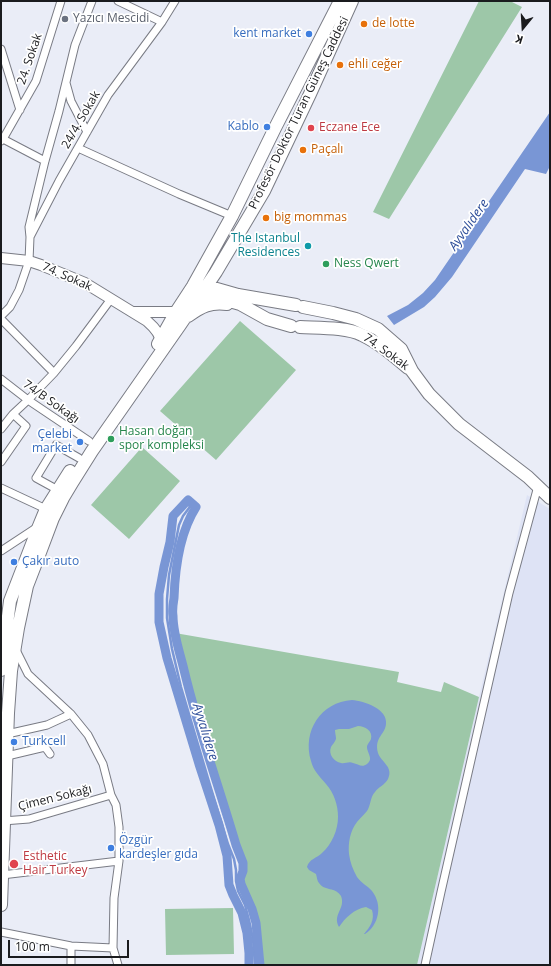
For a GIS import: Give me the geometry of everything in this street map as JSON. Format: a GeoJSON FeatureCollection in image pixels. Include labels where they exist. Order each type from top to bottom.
{"type":"FeatureCollection","features":[{"type":"Feature","properties":{"kind":"main road","name":"Profesör Doktor Turan Güneş Caddesi"},"geometry":{"type":"LineString","coordinates":[[200,289],[232,216],[340,1]]}},
{"type":"Feature","properties":{"kind":"main road","name":"Profesör Doktor Turan Güneş Caddesi"},"geometry":{"type":"LineString","coordinates":[[1,905],[8,713],[6,670],[10,601],[39,526],[46,509],[89,441],[131,387],[161,338],[200,289],[216,272],[264,191],[352,1]]}},
{"type":"Feature","properties":{"kind":"main road","name":"74. Sokak"},"geometry":{"type":"LineString","coordinates":[[1,258],[41,264],[85,283],[134,312],[180,315]]}},
{"type":"Feature","properties":{"kind":"main road"},"geometry":{"type":"LineString","coordinates":[[216,272],[239,300]]}},
{"type":"Feature","properties":{"kind":"main road"},"geometry":{"type":"LineString","coordinates":[[200,289],[239,300]]}},
{"type":"Feature","properties":{"kind":"main road"},"geometry":{"type":"LineString","coordinates":[[180,315],[209,304],[239,300]]}},
{"type":"Feature","properties":{"kind":"main road","name":"74. Sokak"},"geometry":{"type":"LineString","coordinates":[[239,300],[299,306],[333,313],[378,329],[401,350],[412,371]]}},
{"type":"Feature","properties":{"kind":"main road","name":"74. Sokak"},"geometry":{"type":"LineString","coordinates":[[239,300],[267,319],[296,326],[346,330],[362,334],[381,346],[412,371]]}},
{"type":"Feature","properties":{"kind":"main road"},"geometry":{"type":"LineString","coordinates":[[292,306],[299,306],[308,312],[309,316],[306,323],[296,326],[286,320],[287,312],[292,306]]}},
{"type":"Feature","properties":{"kind":"main road"},"geometry":{"type":"LineString","coordinates":[[134,312],[153,326],[161,338],[161,351]]}},
{"type":"Feature","properties":{"kind":"main road","name":"Profesör Doktor Turan Güneş Caddesi"},"geometry":{"type":"LineString","coordinates":[[6,670],[15,648],[27,586],[38,555],[63,498],[92,451],[161,351],[180,315]]}},
{"type":"Feature","properties":{"kind":"main road"},"geometry":{"type":"LineString","coordinates":[[412,371],[429,394],[459,424],[528,477],[550,498]]}},
{"type":"Feature","properties":{"kind":"main road"},"geometry":{"type":"LineString","coordinates":[[538,486],[550,491]]}},
{"type":"Feature","properties":{"kind":"street","name":"24. Sokak"},"geometry":{"type":"LineString","coordinates":[[2,140],[36,81],[61,1]]}},
{"type":"Feature","properties":{"kind":"street"},"geometry":{"type":"LineString","coordinates":[[30,237],[29,227],[75,45],[92,1]]}},
{"type":"Feature","properties":{"kind":"street"},"geometry":{"type":"LineString","coordinates":[[118,1],[162,22]]}},
{"type":"Feature","properties":{"kind":"street","name":"24/4. Sokak"},"geometry":{"type":"LineString","coordinates":[[1,317],[10,307],[19,290],[29,261],[30,237],[59,181],[108,95],[162,22],[175,1]]}},
{"type":"Feature","properties":{"kind":"street"},"geometry":{"type":"LineString","coordinates":[[1,48],[20,110]]}},
{"type":"Feature","properties":{"kind":"street"},"geometry":{"type":"LineString","coordinates":[[66,83],[71,101],[87,132]]}},
{"type":"Feature","properties":{"kind":"street"},"geometry":{"type":"LineString","coordinates":[[2,140],[45,161]]}},
{"type":"Feature","properties":{"kind":"street"},"geometry":{"type":"LineString","coordinates":[[78,148],[179,194],[232,216]]}},
{"type":"Feature","properties":{"kind":"street"},"geometry":{"type":"LineString","coordinates":[[1,428],[54,373],[111,299]]}},
{"type":"Feature","properties":{"kind":"street"},"geometry":{"type":"LineString","coordinates":[[1,317],[54,373]]}},
{"type":"Feature","properties":{"kind":"street","name":"74/B Sokağı"},"geometry":{"type":"LineString","coordinates":[[1,379],[28,400],[89,441]]}},
{"type":"Feature","properties":{"kind":"street"},"geometry":{"type":"LineString","coordinates":[[1,462],[26,426],[13,414]]}},
{"type":"Feature","properties":{"kind":"street"},"geometry":{"type":"LineString","coordinates":[[58,490],[36,478],[56,445],[79,458]]}},
{"type":"Feature","properties":{"kind":"street"},"geometry":{"type":"LineString","coordinates":[[425,965],[508,601],[538,486]]}},
{"type":"Feature","properties":{"kind":"street"},"geometry":{"type":"LineString","coordinates":[[1,488],[46,509]]}},
{"type":"Feature","properties":{"kind":"street"},"geometry":{"type":"LineString","coordinates":[[1,551],[39,526]]}},
{"type":"Feature","properties":{"kind":"street"},"geometry":{"type":"LineString","coordinates":[[15,648],[28,674],[72,714],[88,735],[103,764],[111,795],[116,805],[119,827],[119,861],[114,898],[113,948],[118,965]]}},
{"type":"Feature","properties":{"kind":"street"},"geometry":{"type":"LineString","coordinates":[[6,670],[28,674]]}},
{"type":"Feature","properties":{"kind":"street"},"geometry":{"type":"LineString","coordinates":[[7,734],[47,725],[72,714]]}},
{"type":"Feature","properties":{"kind":"street"},"geometry":{"type":"LineString","coordinates":[[7,756],[45,747],[50,754]]}},
{"type":"Feature","properties":{"kind":"street","name":"Çimen Sokağı"},"geometry":{"type":"LineString","coordinates":[[3,828],[111,795]]}},
{"type":"Feature","properties":{"kind":"street"},"geometry":{"type":"LineString","coordinates":[[2,875],[119,861]]}},
{"type":"Feature","properties":{"kind":"street"},"geometry":{"type":"LineString","coordinates":[[1,932],[71,946],[113,948]]}},
{"type":"Feature","properties":{"kind":"street"},"geometry":{"type":"LineString","coordinates":[[71,946],[71,965]]}},
{"type":"Feature","properties":{"kind":"shaded area"},"geometry":{"type":"Polygon","coordinates":[[[527,495],[550,509],[550,965],[417,965],[479,697],[527,495]]]}},
{"type":"Feature","properties":{"kind":"green space"},"geometry":{"type":"Polygon","coordinates":[[[479,1],[510,1],[522,7],[389,219],[373,212],[479,1]]]}},
{"type":"Feature","properties":{"kind":"green space"},"geometry":{"type":"Polygon","coordinates":[[[240,321],[296,370],[216,460],[160,411],[240,321]]]}},
{"type":"Feature","properties":{"kind":"green space"},"geometry":{"type":"Polygon","coordinates":[[[142,447],[180,481],[129,539],[91,505],[142,447]]]}},
{"type":"Feature","properties":{"kind":"green space"},"geometry":{"type":"Polygon","coordinates":[[[175,633],[399,672],[397,682],[441,692],[444,682],[479,697],[417,965],[260,965],[256,923],[240,879],[243,871],[243,863],[191,700],[175,633]]]}},
{"type":"Feature","properties":{"kind":"green space"},"geometry":{"type":"Polygon","coordinates":[[[233,908],[234,954],[166,955],[165,909],[233,908]]]}},
{"type":"Feature","properties":{"kind":"water"},"geometry":{"type":"Polygon","coordinates":[[[550,112],[550,166],[546,174],[525,169],[452,277],[435,297],[424,307],[394,325],[387,316],[408,305],[423,293],[435,280],[550,112]]]}},
{"type":"Feature","properties":{"kind":"water"},"geometry":{"type":"Polygon","coordinates":[[[352,700],[369,704],[379,710],[386,719],[385,728],[377,743],[377,748],[378,753],[388,768],[388,779],[373,794],[367,811],[357,822],[351,833],[349,841],[349,857],[354,872],[357,877],[372,891],[378,902],[378,914],[374,925],[365,934],[372,920],[372,910],[366,907],[354,912],[344,920],[339,927],[337,918],[342,904],[341,896],[336,891],[321,885],[316,874],[307,867],[309,862],[322,853],[331,841],[337,827],[338,817],[333,795],[313,767],[309,750],[309,739],[316,720],[331,706],[352,700]],[[361,726],[335,730],[336,739],[330,752],[336,761],[342,763],[352,762],[362,766],[369,762],[370,758],[367,745],[371,739],[371,734],[370,731],[361,726]]]}},
{"type":"Feature","properties":{"kind":"waterway"},"geometry":{"type":"LineString","coordinates":[[249,965],[247,933],[242,913],[229,885],[227,856],[219,825],[167,658],[159,622],[159,594],[170,542],[173,516],[188,500],[196,507],[186,528],[179,551],[173,609],[174,630],[196,714],[236,845],[243,863],[243,871],[240,879],[256,923],[260,965]]}},
{"type":"Feature","properties":{"kind":"waterway","name":"Ayvalıdere"},"geometry":{"type":"LineString","coordinates":[[192,504],[183,516],[179,525],[169,575],[167,618],[172,649],[181,687],[228,844],[234,859],[238,891],[245,905],[253,939],[255,965]]}},
{"type":"Feature","properties":{"kind":"place","name":"Yazıcı Mescidi"},"geometry":{"type":"Point","coordinates":[65,19]}},
{"type":"Feature","properties":{"kind":"place","name":"de lotte"},"geometry":{"type":"Point","coordinates":[364,24]}},
{"type":"Feature","properties":{"kind":"place","name":"kent market"},"geometry":{"type":"Point","coordinates":[309,34]}},
{"type":"Feature","properties":{"kind":"place","name":"ehli ceğer"},"geometry":{"type":"Point","coordinates":[340,65]}},
{"type":"Feature","properties":{"kind":"place","name":"Kablo"},"geometry":{"type":"Point","coordinates":[267,127]}},
{"type":"Feature","properties":{"kind":"place","name":"Eczane Ece"},"geometry":{"type":"Point","coordinates":[311,128]}},
{"type":"Feature","properties":{"kind":"place","name":"Paçalı"},"geometry":{"type":"Point","coordinates":[303,150]}},
{"type":"Feature","properties":{"kind":"place","name":"big mommas"},"geometry":{"type":"Point","coordinates":[266,218]}},
{"type":"Feature","properties":{"kind":"place","name":"The Istanbul Residences"},"geometry":{"type":"Point","coordinates":[308,246]}},
{"type":"Feature","properties":{"kind":"place","name":"Ness Qwert"},"geometry":{"type":"Point","coordinates":[326,264]}},
{"type":"Feature","properties":{"kind":"place","name":"Hasan doğan spor kompleksi"},"geometry":{"type":"Point","coordinates":[111,439]}},
{"type":"Feature","properties":{"kind":"place","name":"Çelebi market"},"geometry":{"type":"Point","coordinates":[80,442]}},
{"type":"Feature","properties":{"kind":"place","name":"Çakır auto"},"geometry":{"type":"Point","coordinates":[14,562]}},
{"type":"Feature","properties":{"kind":"place","name":"Turkcell"},"geometry":{"type":"Point","coordinates":[14,742]}},
{"type":"Feature","properties":{"kind":"place","name":"Özgür kardeşler gıda"},"geometry":{"type":"Point","coordinates":[111,848]}},
{"type":"Feature","properties":{"kind":"place","name":"Esthetic Hair Turkey"},"geometry":{"type":"Point","coordinates":[14,864]}}]}
